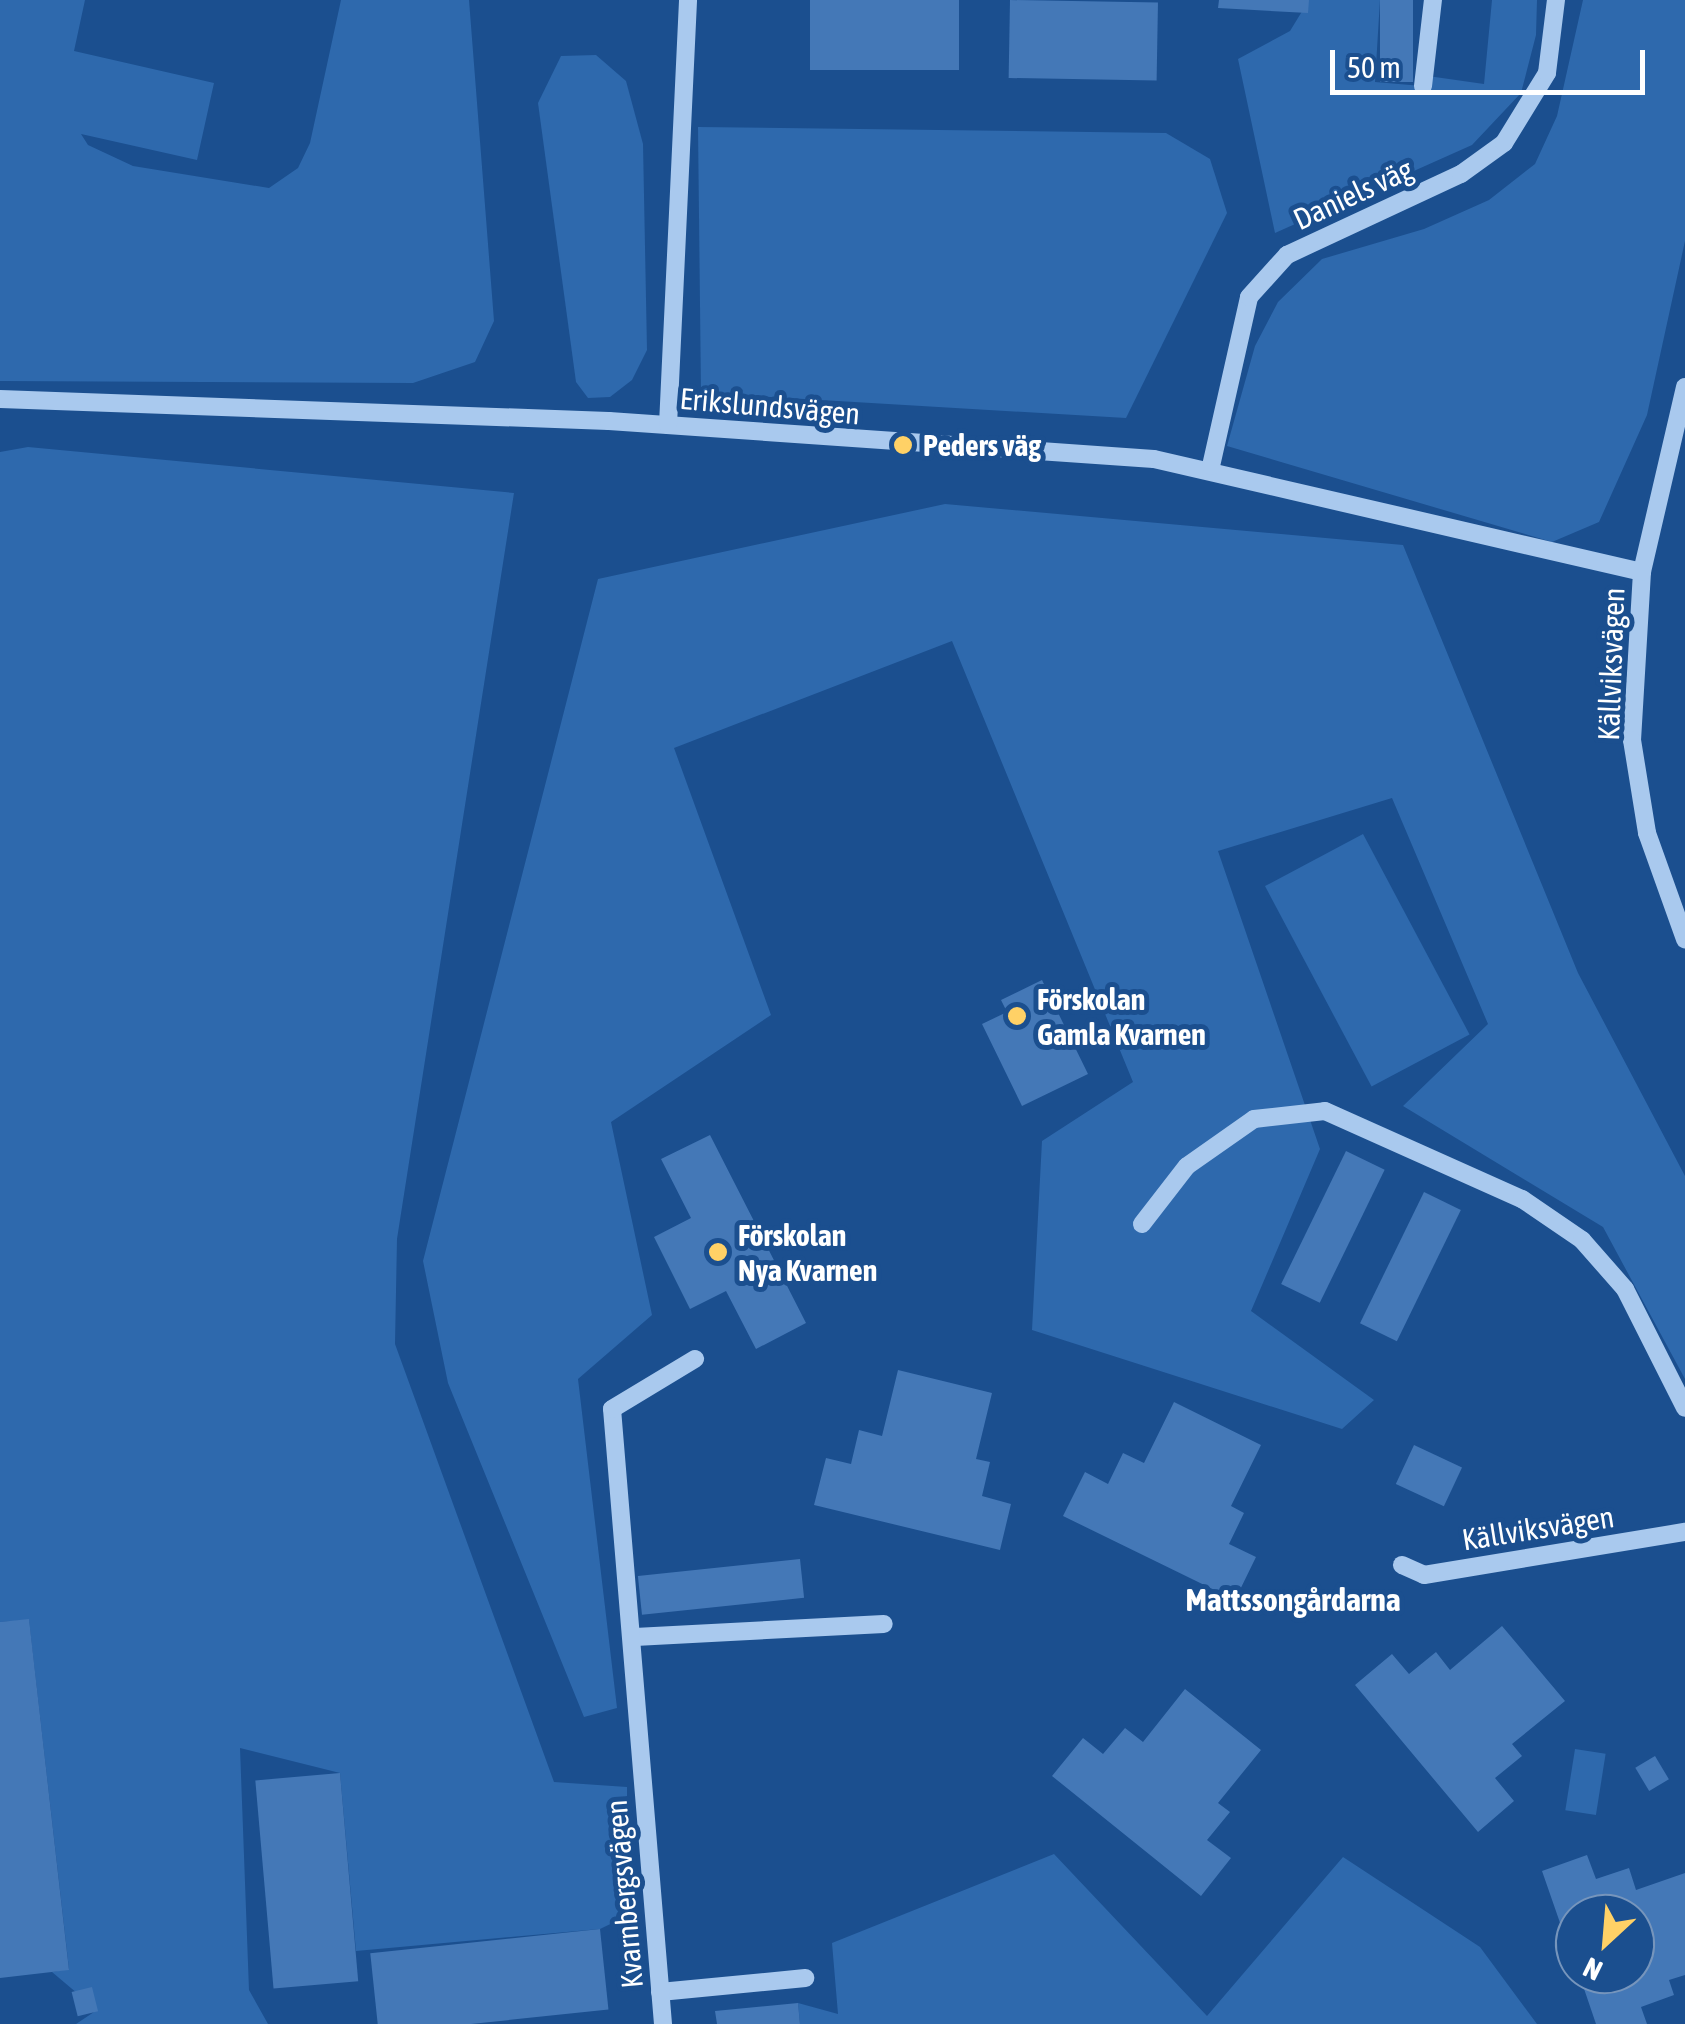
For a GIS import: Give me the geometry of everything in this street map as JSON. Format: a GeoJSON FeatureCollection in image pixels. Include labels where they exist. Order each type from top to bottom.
{"type":"FeatureCollection","features":[{"type":"Feature","properties":{"kind":"street"},"geometry":{"type":"LineString","coordinates":[[668,425],[688,0]]}},
{"type":"Feature","properties":{"kind":"street"},"geometry":{"type":"LineString","coordinates":[[1423,86],[1434,0]]}},
{"type":"Feature","properties":{"kind":"street","name":"Daniels väg"},"geometry":{"type":"LineString","coordinates":[[1210,466],[1226,364],[1249,296],[1287,255],[1460,174],[1504,143],[1547,73],[1556,0]]}},
{"type":"Feature","properties":{"kind":"street","name":"Källviksvägen"},"geometry":{"type":"LineString","coordinates":[[1685,388],[1642,572],[1632,740],[1647,833],[1685,939]]}},
{"type":"Feature","properties":{"kind":"street","name":"Erikslundsvägen"},"geometry":{"type":"LineString","coordinates":[[0,399],[668,425],[1210,466],[1642,572]]}},
{"type":"Feature","properties":{"kind":"street"},"geometry":{"type":"LineString","coordinates":[[1142,1224],[1188,1166],[1254,1119],[1325,1111],[1522,1199],[1582,1240],[1626,1289],[1685,1408]]}},
{"type":"Feature","properties":{"kind":"street","name":"Kvarnbergsvägen"},"geometry":{"type":"LineString","coordinates":[[663,2024],[640,1759],[635,1637],[610,1470],[612,1409],[696,1359]]}},
{"type":"Feature","properties":{"kind":"street","name":"Källviksvägen"},"geometry":{"type":"LineString","coordinates":[[1402,1564],[1424,1575],[1685,1532]]}},
{"type":"Feature","properties":{"kind":"street"},"geometry":{"type":"LineString","coordinates":[[635,1637],[884,1624]]}},
{"type":"Feature","properties":{"kind":"street"},"geometry":{"type":"LineString","coordinates":[[660,1992],[806,1978]]}},
{"type":"Feature","properties":{"kind":"shaded area"},"geometry":{"type":"Polygon","coordinates":[[[0,0],[85,0],[74,51],[214,83],[197,160],[81,134],[88,145],[133,166],[269,188],[298,168],[310,143],[341,0],[469,0],[494,321],[475,362],[413,383],[0,381],[0,0]]]}},
{"type":"Feature","properties":{"kind":"shaded area"},"geometry":{"type":"Polygon","coordinates":[[[1309,0],[1380,0],[1375,82],[1422,86],[1428,76],[1484,84],[1492,0],[1537,0],[1536,35],[1521,93],[1472,145],[1275,233],[1238,59],[1290,31],[1309,0]]]}},
{"type":"Feature","properties":{"kind":"shaded area"},"geometry":{"type":"Polygon","coordinates":[[[1583,0],[1685,0],[1685,241],[1647,415],[1599,522],[1552,542],[1227,446],[1255,346],[1278,302],[1322,259],[1424,229],[1489,200],[1535,164],[1557,116],[1583,0]]]}},
{"type":"Feature","properties":{"kind":"shaded area"},"geometry":{"type":"Polygon","coordinates":[[[596,55],[626,81],[643,144],[647,350],[632,380],[610,397],[588,398],[576,382],[538,103],[561,56],[596,55]]]}},
{"type":"Feature","properties":{"kind":"shaded area"},"geometry":{"type":"Polygon","coordinates":[[[698,127],[1166,133],[1210,159],[1227,213],[1126,418],[701,393],[698,127]]]}},
{"type":"Feature","properties":{"kind":"shaded area"},"geometry":{"type":"Polygon","coordinates":[[[28,447],[514,493],[397,1239],[395,1344],[554,1782],[627,1787],[627,1916],[600,1929],[356,1951],[340,1773],[240,1748],[249,1990],[268,2024],[76,2024],[97,2010],[52,1972],[69,1969],[29,1620],[0,1622],[0,452],[28,447]]]}},
{"type":"Feature","properties":{"kind":"shaded area"},"geometry":{"type":"Polygon","coordinates":[[[945,504],[1403,545],[1578,973],[1685,1176],[1685,1379],[1603,1227],[1403,1106],[1488,1024],[1392,798],[1218,851],[1320,1149],[1251,1311],[1374,1400],[1342,1429],[1032,1330],[1042,1141],[1133,1082],[952,641],[674,748],[771,1015],[611,1122],[652,1315],[578,1379],[617,1708],[584,1717],[448,1383],[423,1261],[598,579],[945,504]]]}},
{"type":"Feature","properties":{"kind":"shaded area"},"geometry":{"type":"Polygon","coordinates":[[[1363,834],[1470,1034],[1372,1087],[1265,886],[1363,834]]]}},
{"type":"Feature","properties":{"kind":"shaded area"},"geometry":{"type":"Polygon","coordinates":[[[1575,1749],[1606,1754],[1596,1815],[1565,1810],[1575,1749]]]}},
{"type":"Feature","properties":{"kind":"shaded area"},"geometry":{"type":"Polygon","coordinates":[[[1054,1854],[1207,2016],[1343,1857],[1480,1947],[1537,2024],[800,2024],[798,2003],[838,2014],[832,1943],[1054,1854]]]}},
{"type":"Feature","properties":{"kind":"building"},"geometry":{"type":"Polygon","coordinates":[[[810,0],[959,0],[959,70],[810,70],[810,0]]]}},
{"type":"Feature","properties":{"kind":"building"},"geometry":{"type":"Polygon","coordinates":[[[1010,0],[1158,3],[1157,81],[1009,78],[1010,0]]]}},
{"type":"Feature","properties":{"kind":"building"},"geometry":{"type":"Polygon","coordinates":[[[1219,0],[1309,0],[1308,13],[1218,8],[1219,0]]]}},
{"type":"Feature","properties":{"kind":"building"},"geometry":{"type":"Polygon","coordinates":[[[1380,0],[1413,0],[1413,82],[1380,82],[1380,0]]]}},
{"type":"Feature","properties":{"kind":"building"},"geometry":{"type":"Polygon","coordinates":[[[1042,980],[1088,1074],[1022,1106],[982,1024],[1007,1012],[1001,1000],[1042,980]]]}},
{"type":"Feature","properties":{"kind":"building"},"geometry":{"type":"Polygon","coordinates":[[[710,1135],[806,1323],[756,1349],[726,1291],[690,1309],[654,1237],[691,1218],[661,1159],[710,1135]]]}},
{"type":"Feature","properties":{"kind":"building"},"geometry":{"type":"Polygon","coordinates":[[[1346,1151],[1385,1170],[1320,1303],[1281,1284],[1346,1151]]]}},
{"type":"Feature","properties":{"kind":"building"},"geometry":{"type":"Polygon","coordinates":[[[1424,1192],[1461,1210],[1397,1341],[1360,1323],[1424,1192]]]}},
{"type":"Feature","properties":{"kind":"building"},"geometry":{"type":"Polygon","coordinates":[[[898,1370],[992,1393],[976,1459],[990,1462],[982,1496],[1011,1504],[1000,1550],[814,1505],[826,1458],[851,1464],[859,1430],[882,1436],[898,1370]]]}},
{"type":"Feature","properties":{"kind":"building"},"geometry":{"type":"Polygon","coordinates":[[[1174,1402],[1261,1445],[1231,1506],[1244,1513],[1229,1544],[1256,1557],[1235,1600],[1063,1516],[1085,1472],[1108,1484],[1123,1453],[1144,1463],[1174,1402]]]}},
{"type":"Feature","properties":{"kind":"building"},"geometry":{"type":"Polygon","coordinates":[[[1414,1445],[1462,1467],[1444,1506],[1396,1484],[1414,1445]]]}},
{"type":"Feature","properties":{"kind":"building"},"geometry":{"type":"Polygon","coordinates":[[[800,1559],[804,1598],[642,1615],[638,1576],[800,1559]]]}},
{"type":"Feature","properties":{"kind":"building"},"geometry":{"type":"Polygon","coordinates":[[[29,1619],[69,1970],[0,1978],[0,1622],[29,1619]]]}},
{"type":"Feature","properties":{"kind":"building"},"geometry":{"type":"Polygon","coordinates":[[[1502,1626],[1565,1701],[1512,1744],[1522,1756],[1495,1778],[1514,1801],[1478,1832],[1355,1685],[1392,1654],[1409,1674],[1436,1652],[1450,1670],[1502,1626]]]}},
{"type":"Feature","properties":{"kind":"building"},"geometry":{"type":"Polygon","coordinates":[[[1185,1689],[1261,1750],[1218,1803],[1230,1812],[1207,1840],[1231,1858],[1201,1896],[1052,1776],[1083,1738],[1103,1754],[1125,1728],[1143,1742],[1185,1689]]]}},
{"type":"Feature","properties":{"kind":"building"},"geometry":{"type":"Polygon","coordinates":[[[1655,1756],[1669,1779],[1649,1791],[1635,1768],[1655,1756]]]}},
{"type":"Feature","properties":{"kind":"building"},"geometry":{"type":"Polygon","coordinates":[[[340,1773],[358,1981],[274,1989],[255,1780],[340,1773]]]}},
{"type":"Feature","properties":{"kind":"building"},"geometry":{"type":"Polygon","coordinates":[[[1587,1855],[1596,1879],[1629,1868],[1636,1890],[1685,1873],[1685,1975],[1669,1980],[1674,1995],[1641,2007],[1647,2024],[1596,2024],[1586,1994],[1655,1994],[1655,1894],[1555,1894],[1555,1908],[1542,1871],[1587,1855]]]}},
{"type":"Feature","properties":{"kind":"building"},"geometry":{"type":"Polygon","coordinates":[[[600,1929],[608,2010],[471,2024],[378,2024],[370,1953],[600,1929]]]}},
{"type":"Feature","properties":{"kind":"building"},"geometry":{"type":"Polygon","coordinates":[[[92,1987],[98,2011],[78,2016],[72,1992],[92,1987]]]}},
{"type":"Feature","properties":{"kind":"building"},"geometry":{"type":"Polygon","coordinates":[[[798,2003],[800,2024],[717,2024],[715,2011],[798,2003]]]}},
{"type":"Feature","properties":{"kind":"place","name":"Peders väg"},"geometry":{"type":"Point","coordinates":[903,445]}},
{"type":"Feature","properties":{"kind":"place","name":"Förskolan Gamla Kvarnen"},"geometry":{"type":"Point","coordinates":[1017,1016]}},
{"type":"Feature","properties":{"kind":"place","name":"Förskolan Nya Kvarnen"},"geometry":{"type":"Point","coordinates":[718,1252]}},
{"type":"Feature","properties":{"kind":"district","name":"Mattssongårdarna"},"geometry":{"type":"Point","coordinates":[1293,1600]}}]}
